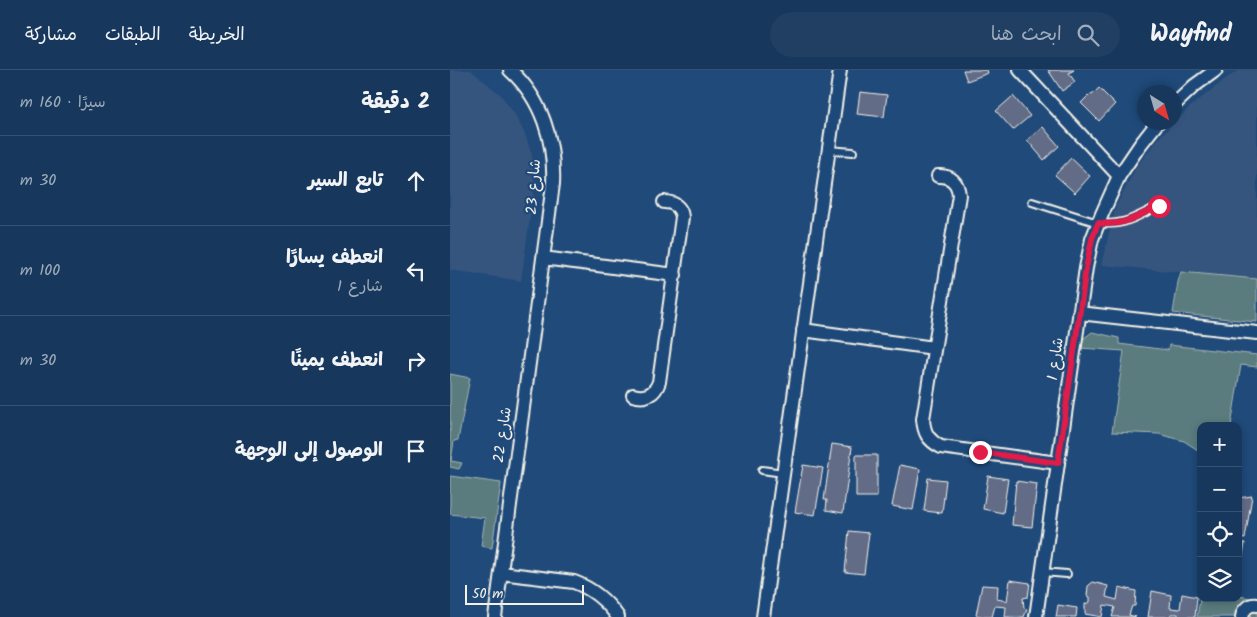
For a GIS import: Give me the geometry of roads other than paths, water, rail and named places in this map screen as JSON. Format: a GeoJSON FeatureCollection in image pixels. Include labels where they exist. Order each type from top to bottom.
{"type":"FeatureCollection","features":[{"type":"Feature","properties":{"kind":"street","name":"شارع 23"},"geometry":{"type":"LineString","coordinates":[[510,70],[533,98],[540,111],[550,140],[553,184],[543,258]]}},
{"type":"Feature","properties":{"kind":"street"},"geometry":{"type":"LineString","coordinates":[[763,617],[840,70]]}},
{"type":"Feature","properties":{"kind":"street"},"geometry":{"type":"LineString","coordinates":[[1020,70],[1119,176]]}},
{"type":"Feature","properties":{"kind":"street"},"geometry":{"type":"LineString","coordinates":[[1182,97],[1216,70]]}},
{"type":"Feature","properties":{"kind":"street","name":"شارع 1"},"geometry":{"type":"LineString","coordinates":[[1036,617],[1079,314],[1092,239],[1119,176],[1152,130]]}},
{"type":"Feature","properties":{"kind":"street"},"geometry":{"type":"LineString","coordinates":[[938,176],[952,179],[957,187],[958,196],[923,418],[926,434],[933,443],[941,447],[1058,463]]}},
{"type":"Feature","properties":{"kind":"street"},"geometry":{"type":"LineString","coordinates":[[633,395],[638,397],[647,396],[657,388],[659,382],[682,217],[682,213],[677,206],[673,203],[664,202]]}},
{"type":"Feature","properties":{"kind":"street"},"geometry":{"type":"LineString","coordinates":[[543,258],[674,275]]}},
{"type":"Feature","properties":{"kind":"street","name":"شارع 22"},"geometry":{"type":"LineString","coordinates":[[495,617],[543,258]]}},
{"type":"Feature","properties":{"kind":"street"},"geometry":{"type":"LineString","coordinates":[[1079,314],[1257,333]]}},
{"type":"Feature","properties":{"kind":"street"},"geometry":{"type":"LineString","coordinates":[[803,330],[934,348]]}},
{"type":"Feature","properties":{"kind":"street"},"geometry":{"type":"LineString","coordinates":[[501,573],[574,582],[584,586],[603,599],[618,617]]}},
{"type":"Feature","properties":{"kind":"street"},"geometry":{"type":"LineString","coordinates":[[1242,617],[1247,607],[1257,605]]}},
{"type":"Feature","properties":{"kind":"lane"},"geometry":{"type":"LineString","coordinates":[[829,150],[853,152]]}},
{"type":"Feature","properties":{"kind":"lane"},"geometry":{"type":"LineString","coordinates":[[1032,202],[1098,223],[1115,224],[1159,206]]}},
{"type":"Feature","properties":{"kind":"lane"},"geometry":{"type":"LineString","coordinates":[[762,470],[783,473]]}},
{"type":"Feature","properties":{"kind":"lane"},"geometry":{"type":"LineString","coordinates":[[1042,572],[1067,574]]}}]}
